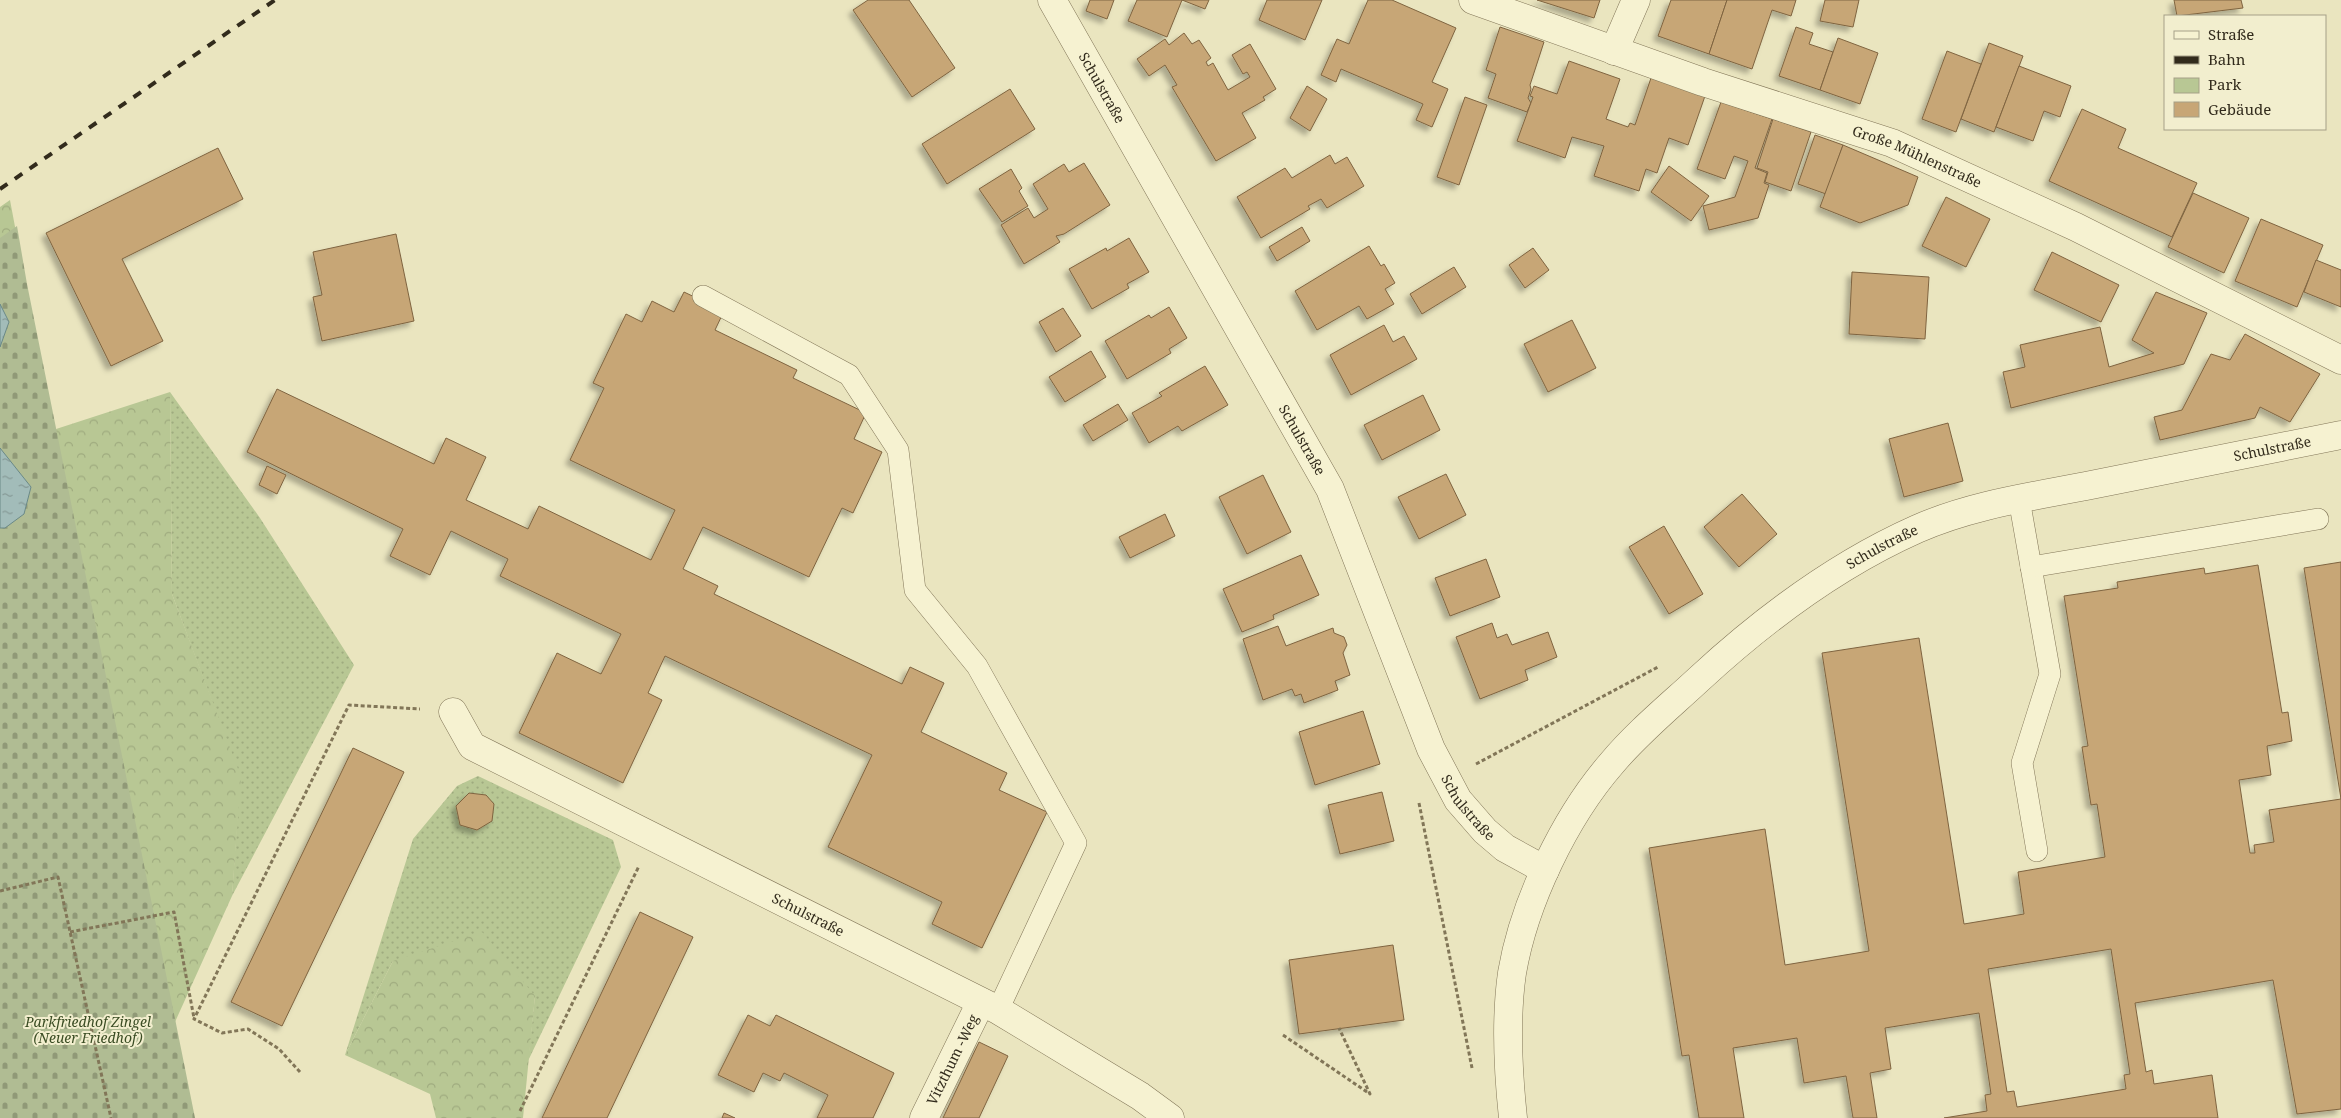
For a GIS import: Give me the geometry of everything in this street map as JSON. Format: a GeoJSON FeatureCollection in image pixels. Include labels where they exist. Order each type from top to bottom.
{"type":"FeatureCollection","features":[{"type":"Feature","properties":{"kind":"street","name":"Schulstraße"},"geometry":{"type":"LineString","coordinates":[[1052,0],[1330,489],[1431,749],[1458,800],[1485,831],[1505,848],[1545,870]]}},
{"type":"Feature","properties":{"kind":"street","name":"Große Mühlenstraße"},"geometry":{"type":"LineString","coordinates":[[1473,0],[1614,51],[1892,143],[2076,227],[2341,360]]}},
{"type":"Feature","properties":{"kind":"street"},"geometry":{"type":"LineString","coordinates":[[1614,51],[1636,0]]}},
{"type":"Feature","properties":{"kind":"street","name":"Schulstraße"},"geometry":{"type":"LineString","coordinates":[[1513,1118],[1508,1036],[1512,973],[1527,921],[1545,870],[1574,812],[1612,763],[1715,664],[1794,600],[1854,562],[1918,529],[1978,508],[2341,435]]}},
{"type":"Feature","properties":{"kind":"street","name":"Schulstraße"},"geometry":{"type":"LineString","coordinates":[[453,712],[472,746],[989,1006],[1140,1096],[1170,1118]]}},
{"type":"Feature","properties":{"kind":"street","name":"Vitzthum -Weg"},"geometry":{"type":"LineString","coordinates":[[924,1118],[989,1006]]}},
{"type":"Feature","properties":{"kind":"lane"},"geometry":{"type":"LineString","coordinates":[[703,296],[850,375],[898,450],[915,590],[977,666],[1076,843],[989,1006]]}},
{"type":"Feature","properties":{"kind":"lane"},"geometry":{"type":"LineString","coordinates":[[2019,499],[2050,674],[2022,763],[2037,851]]}},
{"type":"Feature","properties":{"kind":"lane"},"geometry":{"type":"LineString","coordinates":[[2031,567],[2318,518]]}},
{"type":"Feature","properties":{"kind":"path"},"geometry":{"type":"LineString","coordinates":[[194,1019],[349,705],[453,712]]}},
{"type":"Feature","properties":{"kind":"path"},"geometry":{"type":"LineString","coordinates":[[520,1111],[653,837]]}},
{"type":"Feature","properties":{"kind":"path"},"geometry":{"type":"LineString","coordinates":[[0,891],[58,877],[111,1118]]}},
{"type":"Feature","properties":{"kind":"path"},"geometry":{"type":"LineString","coordinates":[[70,932],[174,912],[194,1019]]}},
{"type":"Feature","properties":{"kind":"path"},"geometry":{"type":"LineString","coordinates":[[194,1019],[222,1033],[248,1029],[279,1049],[300,1072]]}},
{"type":"Feature","properties":{"kind":"path"},"geometry":{"type":"LineString","coordinates":[[1283,1035],[1370,1094],[1339,1028]]}},
{"type":"Feature","properties":{"kind":"green space"},"geometry":{"type":"Polygon","coordinates":[[[10,200],[53,430],[170,392],[172,594],[241,777],[232,896],[175,1022],[193,1118],[0,552],[0,207],[10,200]]]}},
{"type":"Feature","properties":{"kind":"green space","name":"Parkfriedhof Zingel (Neuer Friedhof)"},"geometry":{"type":"Polygon","coordinates":[[[17,226],[27,284],[195,1118],[0,1118],[0,238],[17,226]]]}},
{"type":"Feature","properties":{"kind":"green space"},"geometry":{"type":"Polygon","coordinates":[[[170,392],[260,518],[354,665],[232,896],[240,777],[172,594],[170,392]]]}},
{"type":"Feature","properties":{"kind":"green space"},"geometry":{"type":"Polygon","coordinates":[[[478,776],[613,840],[621,867],[528,1061],[535,996],[393,961],[345,1055],[413,839],[457,786],[478,776]]]}},
{"type":"Feature","properties":{"kind":"green space"},"geometry":{"type":"Polygon","coordinates":[[[482,932],[535,996],[523,1118],[436,1118],[430,1094],[345,1055],[393,961],[482,932]]]}},
{"type":"Feature","properties":{"kind":"water"},"geometry":{"type":"Polygon","coordinates":[[[0,304],[9,322],[0,347],[0,304]]]}},
{"type":"Feature","properties":{"kind":"water"},"geometry":{"type":"Polygon","coordinates":[[[0,448],[31,487],[24,514],[5,528],[0,528],[0,448]]]}},
{"type":"Feature","properties":{"kind":"building"},"geometry":{"type":"Polygon","coordinates":[[[868,0],[909,0],[955,68],[912,97],[853,10],[868,0]]]}},
{"type":"Feature","properties":{"kind":"building"},"geometry":{"type":"Polygon","coordinates":[[[1090,0],[1114,0],[1107,19],[1086,11],[1090,0]]]}},
{"type":"Feature","properties":{"kind":"building"},"geometry":{"type":"Polygon","coordinates":[[[1137,0],[1182,0],[1167,37],[1128,21],[1137,0]]]}},
{"type":"Feature","properties":{"kind":"building"},"geometry":{"type":"Polygon","coordinates":[[[1182,0],[1209,0],[1205,9],[1182,0]]]}},
{"type":"Feature","properties":{"kind":"building"},"geometry":{"type":"Polygon","coordinates":[[[1267,0],[1322,0],[1305,40],[1259,20],[1267,0]]]}},
{"type":"Feature","properties":{"kind":"building"},"geometry":{"type":"Polygon","coordinates":[[[1368,0],[1392,0],[1456,28],[1432,82],[1448,89],[1432,127],[1416,120],[1423,104],[1341,69],[1336,82],[1321,75],[1337,39],[1349,44],[1368,0]]]}},
{"type":"Feature","properties":{"kind":"building"},"geometry":{"type":"Polygon","coordinates":[[[1537,0],[1600,0],[1594,18],[1537,0]]]}},
{"type":"Feature","properties":{"kind":"building"},"geometry":{"type":"Polygon","coordinates":[[[1671,0],[1727,0],[1709,54],[1658,36],[1671,0]]]}},
{"type":"Feature","properties":{"kind":"building"},"geometry":{"type":"Polygon","coordinates":[[[1727,0],[1796,0],[1791,16],[1772,10],[1752,69],[1709,54],[1727,0]]]}},
{"type":"Feature","properties":{"kind":"building"},"geometry":{"type":"Polygon","coordinates":[[[1825,0],[1859,0],[1853,27],[1820,21],[1825,0]]]}},
{"type":"Feature","properties":{"kind":"building"},"geometry":{"type":"Polygon","coordinates":[[[2174,0],[2241,0],[2243,8],[2185,15],[2177,15],[2174,0]]]}},
{"type":"Feature","properties":{"kind":"building"},"geometry":{"type":"Polygon","coordinates":[[[1500,27],[1544,42],[1530,85],[1531,89],[1528,98],[1531,103],[1527,112],[1488,98],[1496,74],[1486,70],[1500,27]]]}},
{"type":"Feature","properties":{"kind":"building"},"geometry":{"type":"Polygon","coordinates":[[[1796,27],[1813,33],[1809,44],[1833,52],[1820,90],[1779,76],[1796,27]]]}},
{"type":"Feature","properties":{"kind":"building"},"geometry":{"type":"Polygon","coordinates":[[[1184,33],[1192,44],[1199,40],[1211,58],[1206,62],[1208,66],[1213,63],[1228,90],[1250,77],[1247,72],[1243,74],[1232,55],[1250,44],[1276,89],[1263,97],[1265,100],[1242,113],[1256,138],[1216,161],[1172,87],[1177,85],[1165,65],[1149,76],[1137,59],[1165,39],[1169,45],[1184,33]]]}},
{"type":"Feature","properties":{"kind":"building"},"geometry":{"type":"Polygon","coordinates":[[[1838,38],[1878,53],[1860,104],[1820,90],[1838,38]]]}},
{"type":"Feature","properties":{"kind":"building"},"geometry":{"type":"Polygon","coordinates":[[[1989,43],[2023,56],[1994,132],[1961,119],[1989,43]]]}},
{"type":"Feature","properties":{"kind":"building"},"geometry":{"type":"Polygon","coordinates":[[[1947,51],[1981,64],[1956,132],[1922,119],[1947,51]]]}},
{"type":"Feature","properties":{"kind":"building"},"geometry":{"type":"Polygon","coordinates":[[[1569,61],[1620,79],[1606,119],[1628,127],[1630,123],[1635,125],[1651,78],[1705,96],[1688,145],[1669,138],[1657,173],[1646,169],[1639,191],[1594,176],[1604,146],[1572,137],[1565,158],[1517,141],[1533,97],[1530,96],[1534,86],[1557,94],[1569,61]]]}},
{"type":"Feature","properties":{"kind":"building"},"geometry":{"type":"Polygon","coordinates":[[[2019,66],[2071,86],[2060,117],[2044,111],[2033,141],[1996,127],[2019,66]]]}},
{"type":"Feature","properties":{"kind":"building"},"geometry":{"type":"Polygon","coordinates":[[[1307,86],[1327,99],[1310,131],[1290,118],[1307,86]]]}},
{"type":"Feature","properties":{"kind":"building"},"geometry":{"type":"Polygon","coordinates":[[[1010,89],[1035,129],[947,184],[922,144],[1010,89]]]}},
{"type":"Feature","properties":{"kind":"building"},"geometry":{"type":"Polygon","coordinates":[[[1465,97],[1487,105],[1459,185],[1437,177],[1465,97]]]}},
{"type":"Feature","properties":{"kind":"building"},"geometry":{"type":"Polygon","coordinates":[[[1721,102],[1772,119],[1755,168],[1767,173],[1764,183],[1769,185],[1758,218],[1709,230],[1703,206],[1735,197],[1748,161],[1734,156],[1725,179],[1697,169],[1721,102]]]}},
{"type":"Feature","properties":{"kind":"building"},"geometry":{"type":"Polygon","coordinates":[[[2082,109],[2126,129],[2118,148],[2197,183],[2172,237],[2049,181],[2082,109]]]}},
{"type":"Feature","properties":{"kind":"building"},"geometry":{"type":"Polygon","coordinates":[[[1773,119],[1811,132],[1791,191],[1765,182],[1768,172],[1757,168],[1773,119]]]}},
{"type":"Feature","properties":{"kind":"building"},"geometry":{"type":"Polygon","coordinates":[[[1815,135],[1843,145],[1826,194],[1798,184],[1815,135]]]}},
{"type":"Feature","properties":{"kind":"building"},"geometry":{"type":"Polygon","coordinates":[[[1843,145],[1918,177],[1908,205],[1860,223],[1820,207],[1843,145]]]}},
{"type":"Feature","properties":{"kind":"building"},"geometry":{"type":"Polygon","coordinates":[[[218,148],[243,199],[122,259],[163,341],[111,366],[46,233],[218,148]]]}},
{"type":"Feature","properties":{"kind":"building"},"geometry":{"type":"Polygon","coordinates":[[[1330,155],[1335,164],[1347,157],[1364,186],[1327,208],[1321,199],[1308,206],[1310,209],[1261,238],[1237,197],[1285,168],[1292,178],[1330,155]]]}},
{"type":"Feature","properties":{"kind":"building"},"geometry":{"type":"Polygon","coordinates":[[[1084,163],[1110,205],[1064,234],[1056,236],[1060,242],[1024,264],[1001,225],[1028,208],[1034,218],[1048,209],[1033,184],[1064,164],[1069,172],[1084,163]]]}},
{"type":"Feature","properties":{"kind":"building"},"geometry":{"type":"Polygon","coordinates":[[[1669,166],[1709,196],[1691,221],[1651,192],[1669,166]]]}},
{"type":"Feature","properties":{"kind":"building"},"geometry":{"type":"Polygon","coordinates":[[[1011,169],[1022,188],[1019,191],[1028,206],[1002,222],[979,189],[1011,169]]]}},
{"type":"Feature","properties":{"kind":"building"},"geometry":{"type":"Polygon","coordinates":[[[2193,193],[2249,218],[2224,273],[2168,247],[2193,193]]]}},
{"type":"Feature","properties":{"kind":"building"},"geometry":{"type":"Polygon","coordinates":[[[1946,197],[1990,219],[1966,267],[1922,246],[1946,197]]]}},
{"type":"Feature","properties":{"kind":"building"},"geometry":{"type":"Polygon","coordinates":[[[2261,219],[2323,245],[2297,307],[2235,281],[2261,219]]]}},
{"type":"Feature","properties":{"kind":"building"},"geometry":{"type":"Polygon","coordinates":[[[1302,227],[1310,241],[1277,261],[1269,247],[1302,227]]]}},
{"type":"Feature","properties":{"kind":"building"},"geometry":{"type":"Polygon","coordinates":[[[396,234],[414,321],[322,341],[313,297],[322,295],[313,252],[396,234]]]}},
{"type":"Feature","properties":{"kind":"building"},"geometry":{"type":"Polygon","coordinates":[[[1129,238],[1149,272],[1127,284],[1129,288],[1092,309],[1069,269],[1106,248],[1107,251],[1129,238]]]}},
{"type":"Feature","properties":{"kind":"building"},"geometry":{"type":"Polygon","coordinates":[[[1369,246],[1381,266],[1384,264],[1395,283],[1385,289],[1394,304],[1367,319],[1359,306],[1317,330],[1295,291],[1369,246]]]}},
{"type":"Feature","properties":{"kind":"building"},"geometry":{"type":"Polygon","coordinates":[[[1533,248],[1549,270],[1525,288],[1509,265],[1533,248]]]}},
{"type":"Feature","properties":{"kind":"building"},"geometry":{"type":"Polygon","coordinates":[[[2052,252],[2119,285],[2101,322],[2034,290],[2052,252]]]}},
{"type":"Feature","properties":{"kind":"building"},"geometry":{"type":"Polygon","coordinates":[[[2316,260],[2341,270],[2341,307],[2304,292],[2316,260]]]}},
{"type":"Feature","properties":{"kind":"building"},"geometry":{"type":"Polygon","coordinates":[[[1454,267],[1466,287],[1422,314],[1410,294],[1454,267]]]}},
{"type":"Feature","properties":{"kind":"building"},"geometry":{"type":"Polygon","coordinates":[[[1852,272],[1929,277],[1925,339],[1849,334],[1852,272]]]}},
{"type":"Feature","properties":{"kind":"building"},"geometry":{"type":"Polygon","coordinates":[[[684,292],[724,311],[715,330],[797,370],[793,378],[866,413],[854,439],[882,452],[853,513],[842,508],[809,577],[703,527],[683,569],[718,586],[714,594],[902,684],[910,667],[944,683],[921,732],[1007,773],[999,790],[1047,812],[982,948],[932,924],[942,902],[828,847],[872,755],[665,656],[648,693],[662,700],[623,783],[519,733],[557,653],[601,674],[621,634],[500,576],[508,559],[451,531],[430,575],[390,556],[403,529],[247,452],[277,389],[434,464],[446,438],[486,457],[466,500],[528,529],[539,506],[651,560],[675,510],[570,460],[604,388],[593,383],[626,314],[642,322],[652,301],[674,312],[684,292]]]}},
{"type":"Feature","properties":{"kind":"building"},"geometry":{"type":"Polygon","coordinates":[[[2156,292],[2207,313],[2184,364],[2011,408],[2003,372],[2025,367],[2020,345],[2100,327],[2109,367],[2154,353],[2132,340],[2156,292]]]}},
{"type":"Feature","properties":{"kind":"building"},"geometry":{"type":"Polygon","coordinates":[[[1169,307],[1187,338],[1169,349],[1171,353],[1127,379],[1105,341],[1149,315],[1151,318],[1169,307]]]}},
{"type":"Feature","properties":{"kind":"building"},"geometry":{"type":"Polygon","coordinates":[[[1063,308],[1081,336],[1056,352],[1039,322],[1063,308]]]}},
{"type":"Feature","properties":{"kind":"building"},"geometry":{"type":"Polygon","coordinates":[[[1572,320],[1596,368],[1548,392],[1524,344],[1572,320]]]}},
{"type":"Feature","properties":{"kind":"building"},"geometry":{"type":"Polygon","coordinates":[[[1384,325],[1393,342],[1404,336],[1417,359],[1351,395],[1330,355],[1384,325]]]}},
{"type":"Feature","properties":{"kind":"building"},"geometry":{"type":"Polygon","coordinates":[[[2245,334],[2320,374],[2290,422],[2260,407],[2255,418],[2160,440],[2154,417],[2182,410],[2211,354],[2230,360],[2245,334]]]}},
{"type":"Feature","properties":{"kind":"building"},"geometry":{"type":"Polygon","coordinates":[[[1091,351],[1106,377],[1065,402],[1049,377],[1091,351]]]}},
{"type":"Feature","properties":{"kind":"building"},"geometry":{"type":"Polygon","coordinates":[[[1205,366],[1228,405],[1182,431],[1178,426],[1149,443],[1132,413],[1162,396],[1159,393],[1205,366]]]}},
{"type":"Feature","properties":{"kind":"building"},"geometry":{"type":"Polygon","coordinates":[[[1423,395],[1440,430],[1382,460],[1364,425],[1423,395]]]}},
{"type":"Feature","properties":{"kind":"building"},"geometry":{"type":"Polygon","coordinates":[[[1118,404],[1128,420],[1093,441],[1083,425],[1118,404]]]}},
{"type":"Feature","properties":{"kind":"building"},"geometry":{"type":"Polygon","coordinates":[[[1948,423],[1963,481],[1904,497],[1889,439],[1948,423]]]}},
{"type":"Feature","properties":{"kind":"building"},"geometry":{"type":"Polygon","coordinates":[[[267,466],[286,475],[277,494],[259,485],[267,466]]]}},
{"type":"Feature","properties":{"kind":"building"},"geometry":{"type":"Polygon","coordinates":[[[1446,474],[1466,515],[1419,539],[1398,497],[1446,474]]]}},
{"type":"Feature","properties":{"kind":"building"},"geometry":{"type":"Polygon","coordinates":[[[1263,475],[1291,532],[1247,554],[1219,497],[1263,475]]]}},
{"type":"Feature","properties":{"kind":"building"},"geometry":{"type":"Polygon","coordinates":[[[1742,494],[1777,534],[1739,567],[1704,527],[1742,494]]]}},
{"type":"Feature","properties":{"kind":"building"},"geometry":{"type":"Polygon","coordinates":[[[1165,514],[1175,536],[1130,558],[1119,537],[1165,514]]]}},
{"type":"Feature","properties":{"kind":"building"},"geometry":{"type":"Polygon","coordinates":[[[1664,526],[1703,594],[1669,614],[1629,547],[1664,526]]]}},
{"type":"Feature","properties":{"kind":"building"},"geometry":{"type":"Polygon","coordinates":[[[1301,555],[1319,595],[1273,615],[1274,619],[1242,632],[1223,589],[1301,555]]]}},
{"type":"Feature","properties":{"kind":"building"},"geometry":{"type":"Polygon","coordinates":[[[1486,559],[1500,597],[1450,616],[1435,578],[1486,559]]]}},
{"type":"Feature","properties":{"kind":"building"},"geometry":{"type":"Polygon","coordinates":[[[2341,562],[2341,799],[2304,568],[2341,562]]]}},
{"type":"Feature","properties":{"kind":"building"},"geometry":{"type":"Polygon","coordinates":[[[2258,565],[2282,713],[2288,712],[2292,741],[2267,746],[2271,775],[2239,780],[2250,853],[2255,853],[2254,845],[2274,842],[2269,810],[2341,799],[2341,1109],[2297,1114],[2273,980],[2135,1003],[2146,1072],[2152,1070],[2154,1084],[2212,1075],[2218,1118],[1944,1118],[1987,1111],[1985,1095],[1991,1094],[1979,1013],[1885,1028],[1891,1069],[1870,1073],[1877,1118],[1853,1118],[1846,1076],[1804,1083],[1797,1038],[1733,1048],[1744,1118],[1699,1118],[1689,1055],[1682,1056],[1649,848],[1765,829],[1785,965],[1869,951],[1822,653],[1919,638],[1964,924],[2024,914],[2018,872],[2105,857],[2097,804],[2091,805],[2082,747],[2088,746],[2064,596],[2118,588],[2117,582],[2204,568],[2205,574],[2258,565]],[[2111,949],[1988,969],[2007,1092],[2014,1091],[2017,1107],[2126,1089],[2124,1075],[2130,1074],[2111,949]]]}},
{"type":"Feature","properties":{"kind":"building"},"geometry":{"type":"Polygon","coordinates":[[[1492,623],[1497,638],[1507,634],[1512,645],[1548,632],[1557,657],[1525,670],[1528,680],[1480,699],[1456,637],[1492,623]]]}},
{"type":"Feature","properties":{"kind":"building"},"geometry":{"type":"Polygon","coordinates":[[[1278,626],[1286,646],[1333,628],[1334,633],[1344,637],[1347,645],[1343,653],[1350,675],[1335,681],[1338,690],[1304,703],[1301,694],[1295,696],[1292,689],[1263,700],[1243,639],[1278,626]]]}},
{"type":"Feature","properties":{"kind":"building"},"geometry":{"type":"Polygon","coordinates":[[[1363,711],[1380,764],[1315,785],[1299,732],[1363,711]]]}},
{"type":"Feature","properties":{"kind":"building"},"geometry":{"type":"Polygon","coordinates":[[[353,748],[404,772],[282,1026],[231,1002],[353,748]]]}},
{"type":"Feature","properties":{"kind":"building"},"geometry":{"type":"Polygon","coordinates":[[[1382,792],[1394,841],[1340,854],[1328,805],[1382,792]]]}},
{"type":"Feature","properties":{"kind":"building"},"geometry":{"type":"Polygon","coordinates":[[[469,793],[486,795],[494,804],[492,821],[477,830],[460,825],[456,806],[469,793]]]}},
{"type":"Feature","properties":{"kind":"building"},"geometry":{"type":"Polygon","coordinates":[[[640,912],[693,937],[607,1118],[542,1118],[640,912]]]}},
{"type":"Feature","properties":{"kind":"building"},"geometry":{"type":"Polygon","coordinates":[[[1393,945],[1404,1020],[1299,1034],[1289,960],[1393,945]]]}},
{"type":"Feature","properties":{"kind":"building"},"geometry":{"type":"Polygon","coordinates":[[[748,1015],[770,1026],[776,1015],[894,1073],[873,1118],[817,1118],[828,1095],[784,1073],[780,1081],[763,1073],[754,1092],[718,1075],[748,1015]]]}},
{"type":"Feature","properties":{"kind":"building"},"geometry":{"type":"Polygon","coordinates":[[[979,1042],[1008,1056],[979,1118],[943,1118],[979,1042]]]}},
{"type":"Feature","properties":{"kind":"building"},"geometry":{"type":"Polygon","coordinates":[[[724,1113],[735,1118],[722,1118],[724,1113]]]}},
{"type":"Feature","properties":{"kind":"railway"},"geometry":{"type":"LineString","coordinates":[[0,189],[275,0]]}}]}
